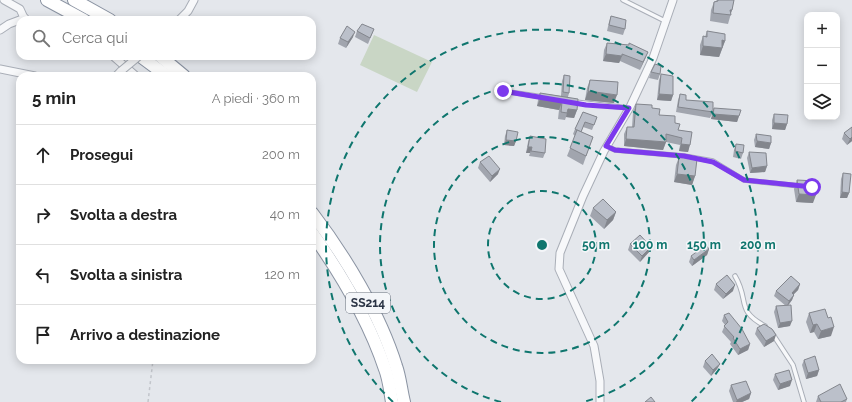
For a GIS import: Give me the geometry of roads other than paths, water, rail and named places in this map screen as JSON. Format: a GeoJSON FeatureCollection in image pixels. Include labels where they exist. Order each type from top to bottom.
{"type":"FeatureCollection","features":[{"type":"Feature","properties":{"kind":"highway"},"geometry":{"type":"LineString","coordinates":[[46,0],[76,16]]}},
{"type":"Feature","properties":{"kind":"highway"},"geometry":{"type":"LineString","coordinates":[[74,0],[103,16]]}},
{"type":"Feature","properties":{"kind":"highway"},"geometry":{"type":"LineString","coordinates":[[145,60],[161,72]]}},
{"type":"Feature","properties":{"kind":"highway"},"geometry":{"type":"LineString","coordinates":[[165,60],[179,72]]}},
{"type":"Feature","properties":{"kind":"highway","name":"SS214"},"geometry":{"type":"LineString","coordinates":[[316,218],[335,243],[376,317],[396,366],[404,402]]}},
{"type":"Feature","properties":{"kind":"highway","name":"SS214"},"geometry":{"type":"LineString","coordinates":[[316,239],[327,254],[367,325],[385,370],[392,402]]}},
{"type":"Feature","properties":{"kind":"street"},"geometry":{"type":"LineString","coordinates":[[4,0],[20,9],[24,16]]}},
{"type":"Feature","properties":{"kind":"street"},"geometry":{"type":"LineString","coordinates":[[183,16],[188,11],[194,0]]}},
{"type":"Feature","properties":{"kind":"street"},"geometry":{"type":"LineString","coordinates":[[600,402],[600,381],[594,346],[559,269],[560,253],[582,196],[606,146],[629,108],[653,58],[673,0]]}},
{"type":"Feature","properties":{"kind":"street"},"geometry":{"type":"LineString","coordinates":[[0,30],[9,24],[16,22]]}},
{"type":"Feature","properties":{"kind":"street"},"geometry":{"type":"LineString","coordinates":[[118,60],[131,72]]}},
{"type":"Feature","properties":{"kind":"street"},"geometry":{"type":"LineString","coordinates":[[121,72],[135,60]]}},
{"type":"Feature","properties":{"kind":"street"},"geometry":{"type":"LineString","coordinates":[[0,69],[16,72]]}},
{"type":"Feature","properties":{"kind":"lane"},"geometry":{"type":"LineString","coordinates":[[623,0],[666,22]]}},
{"type":"Feature","properties":{"kind":"lane"},"geometry":{"type":"LineString","coordinates":[[503,91],[546,97]]}},
{"type":"Feature","properties":{"kind":"lane"},"geometry":{"type":"LineString","coordinates":[[567,101],[586,105],[629,108]]}},
{"type":"Feature","properties":{"kind":"lane"},"geometry":{"type":"LineString","coordinates":[[606,146],[615,150],[684,156],[713,162],[744,180],[805,186]]}},
{"type":"Feature","properties":{"kind":"lane"},"geometry":{"type":"LineString","coordinates":[[735,276],[744,293],[746,312],[749,317],[772,332],[787,353],[793,365],[804,402]]}}]}
